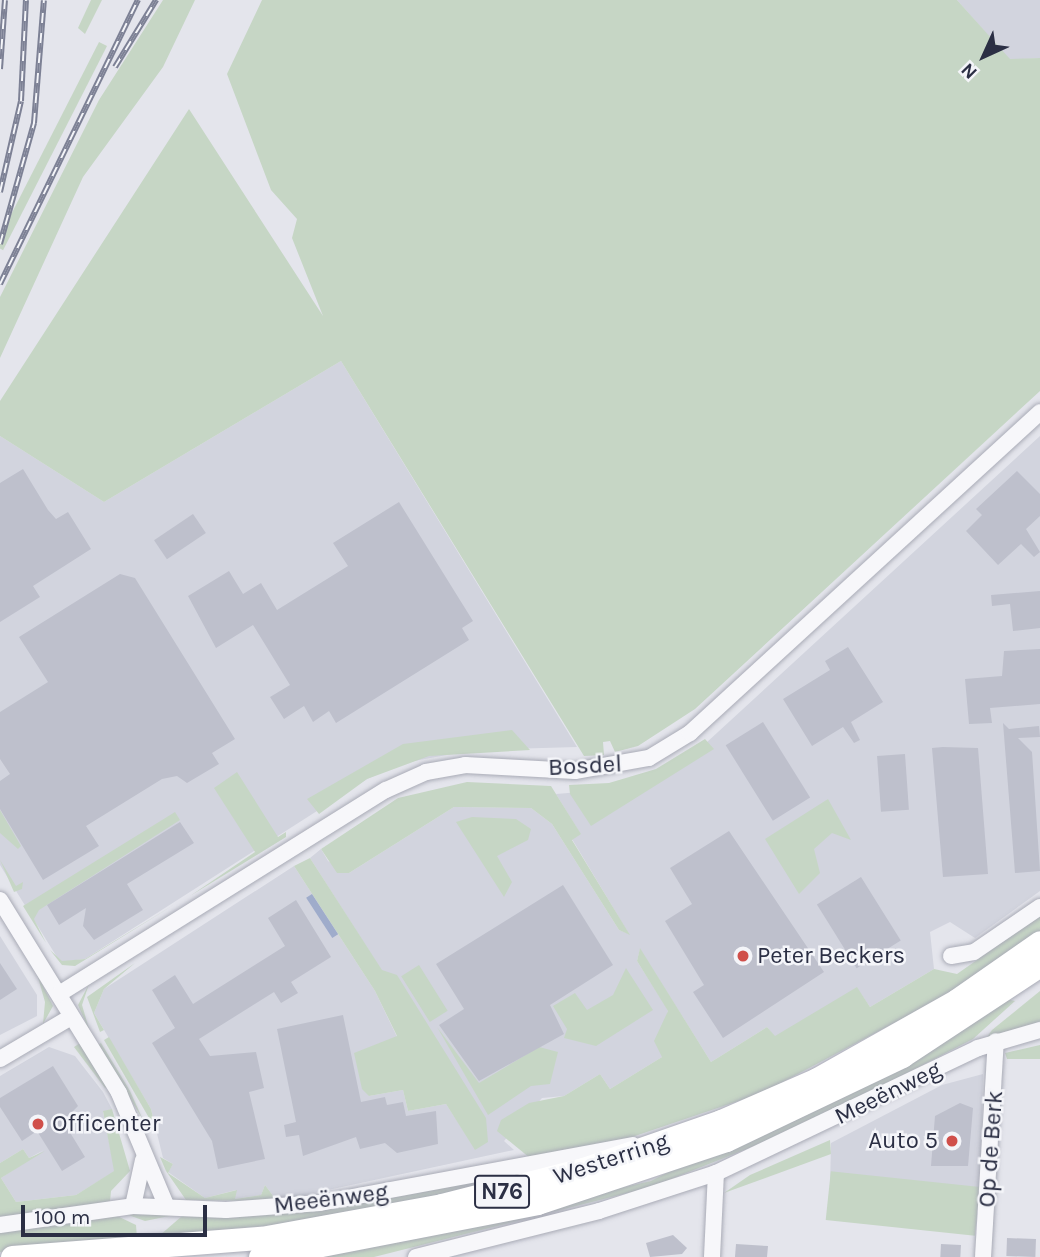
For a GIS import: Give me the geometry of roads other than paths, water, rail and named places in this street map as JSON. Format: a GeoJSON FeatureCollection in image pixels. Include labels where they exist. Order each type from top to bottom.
{"type":"FeatureCollection","features":[{"type":"Feature","properties":{"kind":"highway","name":"Westerring"},"geometry":{"type":"LineString","coordinates":[[12,1257],[170,1248],[357,1223],[524,1187],[660,1144],[829,1072],[957,1000],[1040,942]]}},
{"type":"Feature","properties":{"kind":"highway","name":"Westerring"},"geometry":{"type":"LineString","coordinates":[[260,1257],[537,1203],[726,1140],[902,1056],[1040,965]]}},
{"type":"Feature","properties":{"kind":"street","name":"Bosdel"},"geometry":{"type":"LineString","coordinates":[[59,994],[386,790],[426,772],[465,765],[575,771],[649,758],[690,733],[1040,412]]}},
{"type":"Feature","properties":{"kind":"street"},"geometry":{"type":"LineString","coordinates":[[0,900],[134,1120],[144,1154],[166,1205]]}},
{"type":"Feature","properties":{"kind":"street"},"geometry":{"type":"LineString","coordinates":[[951,956],[974,952],[1040,907]]}},
{"type":"Feature","properties":{"kind":"street"},"geometry":{"type":"LineString","coordinates":[[0,1059],[71,1017]]}},
{"type":"Feature","properties":{"kind":"street","name":"Meeënweg"},"geometry":{"type":"LineString","coordinates":[[416,1257],[599,1211],[716,1173],[996,1041],[1040,1030]]}},
{"type":"Feature","properties":{"kind":"street","name":"Op de Berk"},"geometry":{"type":"LineString","coordinates":[[983,1257],[996,1041]]}},
{"type":"Feature","properties":{"kind":"street","name":"Meeënweg"},"geometry":{"type":"LineString","coordinates":[[0,1225],[133,1206],[166,1205],[226,1210],[320,1203],[618,1146],[660,1144]]}},
{"type":"Feature","properties":{"kind":"street"},"geometry":{"type":"LineString","coordinates":[[133,1206],[144,1154]]}},
{"type":"Feature","properties":{"kind":"street"},"geometry":{"type":"LineString","coordinates":[[712,1257],[716,1173]]}},
{"type":"Feature","properties":{"kind":"water"},"geometry":{"type":"Polygon","coordinates":[[[312,894],[338,934],[332,938],[306,898],[312,894]]]}},
{"type":"Feature","properties":{"kind":"railway"},"geometry":{"type":"LineString","coordinates":[[0,69],[5,0]]}},
{"type":"Feature","properties":{"kind":"railway"},"geometry":{"type":"LineString","coordinates":[[0,192],[21,101],[26,0]]}},
{"type":"Feature","properties":{"kind":"railway"},"geometry":{"type":"LineString","coordinates":[[0,244],[34,123],[44,0]]}},
{"type":"Feature","properties":{"kind":"railway"},"geometry":{"type":"LineString","coordinates":[[0,284],[138,0]]}},
{"type":"Feature","properties":{"kind":"railway"},"geometry":{"type":"LineString","coordinates":[[115,67],[156,0]]}},
{"type":"Feature","properties":{"kind":"place","name":"Peter Beckers"},"geometry":{"type":"Point","coordinates":[743,956]}},
{"type":"Feature","properties":{"kind":"place","name":"Officenter"},"geometry":{"type":"Point","coordinates":[38,1124]}},
{"type":"Feature","properties":{"kind":"place","name":"Auto 5"},"geometry":{"type":"Point","coordinates":[952,1141]}}]}
